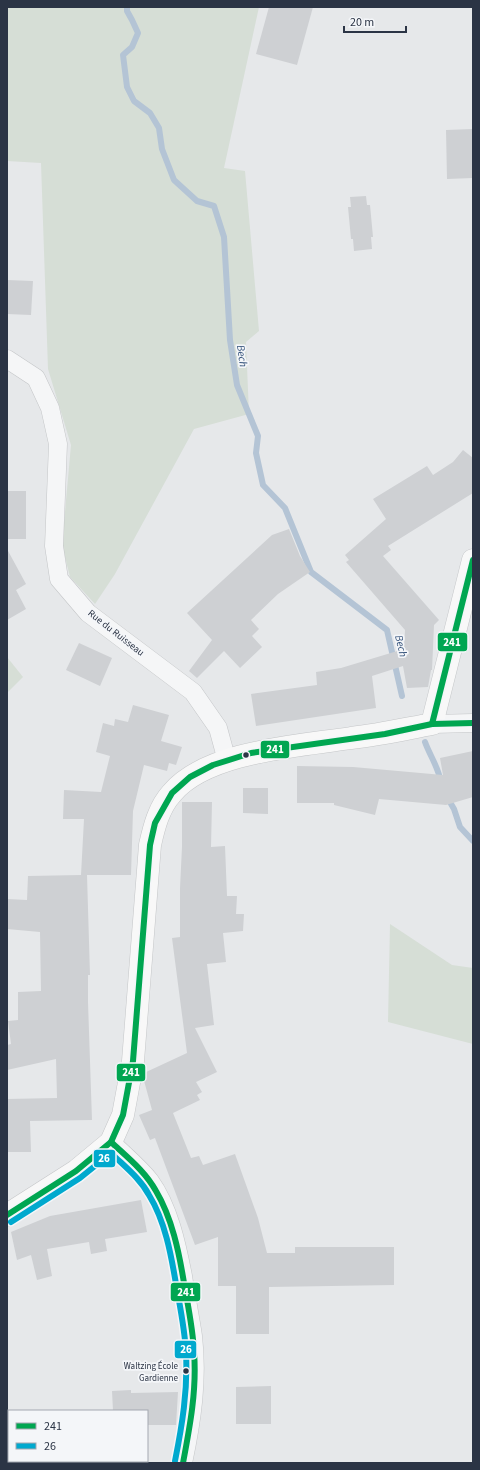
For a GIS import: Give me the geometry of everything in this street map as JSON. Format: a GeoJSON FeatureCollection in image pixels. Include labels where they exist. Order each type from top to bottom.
{"type":"FeatureCollection","features":[{"type":"Feature","properties":{"kind":"street","name":"Rue du Ruisseau"},"geometry":{"type":"LineString","coordinates":[[7,359],[36,378],[50,408],[58,444],[54,546],[59,578],[88,613],[193,692],[218,728],[227,761]]}},
{"type":"Feature","properties":{"kind":"street"},"geometry":{"type":"LineString","coordinates":[[432,724],[473,560]]}},
{"type":"Feature","properties":{"kind":"street"},"geometry":{"type":"LineString","coordinates":[[7,1215],[76,1171],[111,1142],[123,1116],[133,1061],[150,845],[155,823],[172,792],[190,777],[213,765],[251,753],[385,734],[432,724],[473,723]]}},
{"type":"Feature","properties":{"kind":"street"},"geometry":{"type":"LineString","coordinates":[[111,1142],[139,1168],[151,1182],[163,1206],[173,1232],[180,1261],[193,1337],[195,1367],[191,1428],[183,1463]]}},
{"type":"Feature","properties":{"kind":"shaded area"},"geometry":{"type":"Polygon","coordinates":[[[7,7],[259,7],[224,168],[245,171],[259,331],[246,342],[249,414],[194,429],[115,574],[95,604],[70,577],[62,545],[71,445],[48,369],[41,163],[7,161],[7,7]]]}},
{"type":"Feature","properties":{"kind":"shaded area"},"geometry":{"type":"Polygon","coordinates":[[[7,657],[23,677],[7,693],[7,657]]]}},
{"type":"Feature","properties":{"kind":"shaded area"},"geometry":{"type":"Polygon","coordinates":[[[390,924],[452,965],[473,968],[473,1044],[388,1022],[390,924]]]}},
{"type":"Feature","properties":{"kind":"building"},"geometry":{"type":"Polygon","coordinates":[[[269,7],[313,7],[297,65],[256,54],[269,7]]]}},
{"type":"Feature","properties":{"kind":"building"},"geometry":{"type":"Polygon","coordinates":[[[473,129],[473,178],[447,179],[446,130],[473,129]]]}},
{"type":"Feature","properties":{"kind":"building"},"geometry":{"type":"Polygon","coordinates":[[[366,196],[367,205],[370,205],[373,237],[371,237],[372,249],[354,251],[353,239],[351,239],[348,207],[351,207],[350,197],[366,196]]]}},
{"type":"Feature","properties":{"kind":"building"},"geometry":{"type":"Polygon","coordinates":[[[7,280],[33,281],[31,315],[7,314],[7,280]]]}},
{"type":"Feature","properties":{"kind":"building"},"geometry":{"type":"Polygon","coordinates":[[[463,450],[473,458],[473,493],[388,546],[391,550],[383,556],[439,620],[434,625],[432,670],[428,687],[407,688],[403,666],[372,676],[376,708],[256,726],[251,694],[317,685],[316,672],[341,668],[404,649],[405,630],[346,562],[349,560],[345,555],[386,519],[373,499],[427,466],[433,475],[453,462],[463,450]]]}},
{"type":"Feature","properties":{"kind":"building"},"geometry":{"type":"Polygon","coordinates":[[[7,491],[26,491],[26,539],[7,539],[7,491]]]}},
{"type":"Feature","properties":{"kind":"building"},"geometry":{"type":"Polygon","coordinates":[[[289,529],[300,556],[310,572],[278,594],[251,620],[259,629],[252,636],[262,647],[240,668],[224,651],[197,678],[189,671],[212,640],[187,613],[272,535],[289,529]]]}},
{"type":"Feature","properties":{"kind":"building"},"geometry":{"type":"Polygon","coordinates":[[[7,549],[26,584],[16,590],[26,609],[7,620],[7,549]]]}},
{"type":"Feature","properties":{"kind":"building"},"geometry":{"type":"Polygon","coordinates":[[[79,643],[112,658],[100,686],[66,670],[79,643]]]}},
{"type":"Feature","properties":{"kind":"building"},"geometry":{"type":"Polygon","coordinates":[[[133,705],[169,715],[161,741],[182,747],[176,765],[169,763],[167,771],[144,765],[133,811],[131,875],[87,875],[90,975],[88,975],[88,1002],[92,1120],[30,1121],[31,1152],[8,1152],[7,1099],[57,1098],[56,1059],[7,1070],[7,1045],[11,1044],[8,1021],[18,1020],[18,992],[41,991],[40,932],[7,929],[7,899],[27,900],[28,876],[81,875],[84,819],[63,819],[64,790],[101,792],[110,756],[96,752],[103,723],[114,726],[115,719],[128,722],[133,705]]]}},
{"type":"Feature","properties":{"kind":"building"},"geometry":{"type":"Polygon","coordinates":[[[473,751],[473,797],[446,805],[379,799],[375,815],[334,805],[334,803],[297,803],[297,766],[353,767],[443,775],[440,758],[473,751]]]}},
{"type":"Feature","properties":{"kind":"building"},"geometry":{"type":"Polygon","coordinates":[[[243,788],[268,788],[268,814],[243,813],[243,788]]]}},
{"type":"Feature","properties":{"kind":"building"},"geometry":{"type":"Polygon","coordinates":[[[182,802],[212,802],[211,847],[225,846],[227,896],[237,896],[236,914],[244,914],[243,931],[223,933],[226,962],[207,964],[214,1025],[195,1028],[217,1072],[196,1082],[202,1092],[197,1095],[200,1100],[173,1113],[191,1158],[199,1156],[203,1165],[235,1154],[258,1218],[267,1253],[295,1253],[295,1247],[394,1247],[394,1285],[269,1287],[269,1334],[236,1334],[236,1286],[218,1286],[218,1237],[195,1245],[155,1138],[150,1140],[139,1115],[152,1110],[143,1077],[144,1073],[187,1053],[172,938],[180,937],[182,802]]]}},
{"type":"Feature","properties":{"kind":"building"},"geometry":{"type":"Polygon","coordinates":[[[141,1200],[147,1232],[105,1239],[107,1251],[91,1254],[89,1242],[47,1249],[52,1276],[37,1280],[31,1255],[17,1260],[11,1232],[50,1216],[141,1200]]]}},
{"type":"Feature","properties":{"kind":"building"},"geometry":{"type":"Polygon","coordinates":[[[271,1386],[271,1424],[236,1424],[236,1387],[271,1386]]]}},
{"type":"Feature","properties":{"kind":"building"},"geometry":{"type":"Polygon","coordinates":[[[131,1390],[131,1393],[178,1392],[176,1425],[148,1425],[148,1410],[113,1410],[112,1391],[131,1390]]]}},
{"type":"Feature","properties":{"kind":"waterway","name":"Bech"},"geometry":{"type":"LineString","coordinates":[[127,7],[127,11],[138,33],[132,47],[123,55],[127,87],[134,101],[150,113],[159,128],[162,149],[174,180],[197,201],[214,206],[224,237],[230,340],[237,385],[258,436],[256,453],[263,485],[285,508],[311,572],[387,630],[402,696]]}},
{"type":"Feature","properties":{"kind":"waterway","name":"Bech"},"geometry":{"type":"LineString","coordinates":[[425,742],[441,783]]}},
{"type":"Feature","properties":{"kind":"waterway","name":"Bech"},"geometry":{"type":"LineString","coordinates":[[447,797],[454,809],[460,827],[473,841]]}},
{"type":"Feature","properties":{"kind":"transit line","name":"241"},"geometry":{"type":"LineString","coordinates":[[432,724],[473,560]]}},
{"type":"Feature","properties":{"kind":"transit line","name":"241"},"geometry":{"type":"LineString","coordinates":[[7,1215],[76,1171],[111,1142],[123,1115],[133,1061],[150,845],[155,823],[172,793],[190,777],[213,765],[251,753],[385,734],[432,724],[473,723]]}},
{"type":"Feature","properties":{"kind":"transit line","name":"241"},"geometry":{"type":"LineString","coordinates":[[111,1142],[147,1177],[152,1184],[162,1201],[171,1224],[177,1247],[191,1326],[195,1366],[192,1408],[183,1463]]}},
{"type":"Feature","properties":{"kind":"transit line","name":"26"},"geometry":{"type":"LineString","coordinates":[[11,1222],[80,1178],[111,1153],[145,1189],[155,1205],[167,1238],[185,1336],[185,1394],[175,1461]]}},
{"type":"Feature","properties":{"kind":"place","name":"Waltzing École Gardienne"},"geometry":{"type":"Point","coordinates":[186,1371]}}]}
